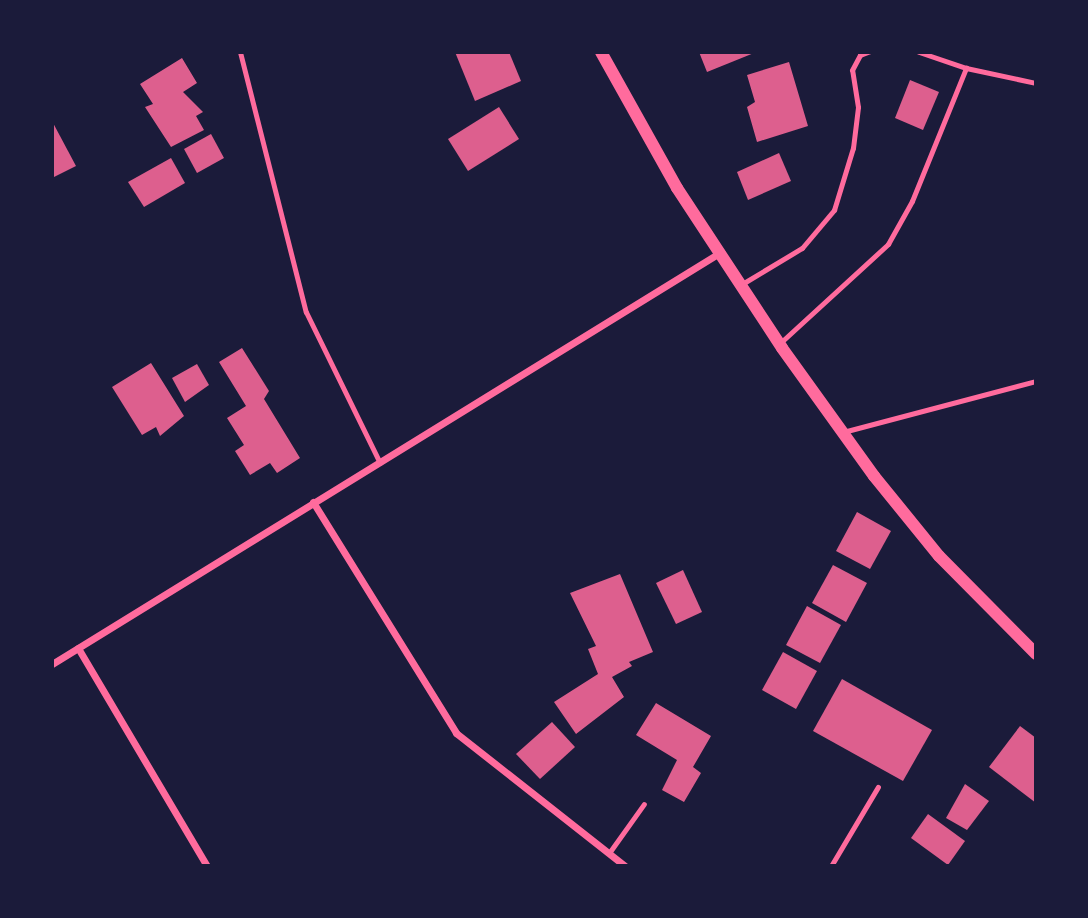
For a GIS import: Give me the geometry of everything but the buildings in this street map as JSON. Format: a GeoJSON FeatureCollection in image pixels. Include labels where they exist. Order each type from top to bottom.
{"type":"FeatureCollection","features":[{"type":"Feature","properties":{"kind":"street"},"geometry":{"type":"LineString","coordinates":[[601,52],[677,188],[779,344],[939,556],[1035,654]]}},
{"type":"Feature","properties":{"kind":"street"},"geometry":{"type":"LineString","coordinates":[[52,664],[721,252]]}},
{"type":"Feature","properties":{"kind":"street"},"geometry":{"type":"LineString","coordinates":[[313,502],[456,733],[625,866]]}},
{"type":"Feature","properties":{"kind":"street"},"geometry":{"type":"LineString","coordinates":[[78,648],[207,866]]}},
{"type":"Feature","properties":{"kind":"lane"},"geometry":{"type":"LineString","coordinates":[[240,52],[306,312],[380,463]]}},
{"type":"Feature","properties":{"kind":"lane"},"geometry":{"type":"LineString","coordinates":[[741,284],[802,248],[834,209],[853,148],[858,107],[852,71],[860,55],[868,52]]}},
{"type":"Feature","properties":{"kind":"lane"},"geometry":{"type":"LineString","coordinates":[[919,52],[966,68],[1035,83]]}},
{"type":"Feature","properties":{"kind":"lane"},"geometry":{"type":"LineString","coordinates":[[779,344],[888,244],[912,201],[966,68]]}},
{"type":"Feature","properties":{"kind":"lane"},"geometry":{"type":"LineString","coordinates":[[843,432],[1035,381]]}},
{"type":"Feature","properties":{"kind":"lane"},"geometry":{"type":"LineString","coordinates":[[831,866],[878,787]]}},
{"type":"Feature","properties":{"kind":"lane"},"geometry":{"type":"LineString","coordinates":[[609,853],[645,804]]}}]}
